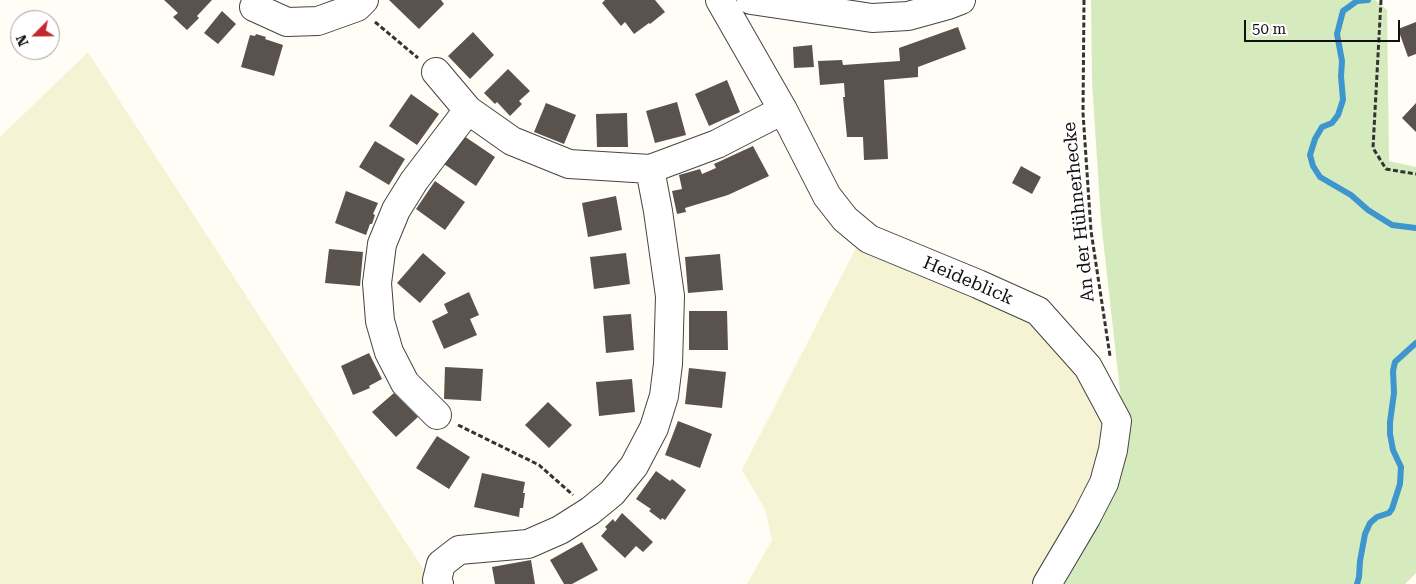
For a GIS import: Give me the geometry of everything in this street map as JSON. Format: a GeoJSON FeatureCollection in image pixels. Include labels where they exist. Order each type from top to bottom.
{"type":"FeatureCollection","features":[{"type":"Feature","properties":{"kind":"street","name":"Heideblick"},"geometry":{"type":"LineString","coordinates":[[720,0],[783,110],[828,196],[845,219],[869,239],[1038,311],[1088,366],[1117,421],[1113,450],[1104,483],[1086,518],[1047,584]]}},
{"type":"Feature","properties":{"kind":"street"},"geometry":{"type":"LineString","coordinates":[[751,0],[872,18],[908,16],[961,0]]}},
{"type":"Feature","properties":{"kind":"street"},"geometry":{"type":"LineString","coordinates":[[254,7],[287,22],[316,11],[360,4]]}},
{"type":"Feature","properties":{"kind":"street"},"geometry":{"type":"LineString","coordinates":[[436,72],[468,110],[512,141],[569,164],[650,168],[717,144],[783,110]]}},
{"type":"Feature","properties":{"kind":"street"},"geometry":{"type":"LineString","coordinates":[[437,415],[405,383],[390,352],[380,321],[377,283],[382,244],[396,210],[414,181],[468,110]]}},
{"type":"Feature","properties":{"kind":"street"},"geometry":{"type":"LineString","coordinates":[[439,584],[437,580],[441,564],[459,550],[528,544],[560,530],[590,511],[612,493],[634,466],[654,428],[664,396],[668,364],[670,296],[650,168]]}},
{"type":"Feature","properties":{"kind":"path","name":"An der Hühnerhecke"},"geometry":{"type":"LineString","coordinates":[[1084,0],[1083,113],[1091,222],[1110,356]]}},
{"type":"Feature","properties":{"kind":"path"},"geometry":{"type":"LineString","coordinates":[[1381,0],[1373,148],[1386,168],[1416,174]]}},
{"type":"Feature","properties":{"kind":"path"},"geometry":{"type":"LineString","coordinates":[[360,4],[436,72]]}},
{"type":"Feature","properties":{"kind":"path"},"geometry":{"type":"LineString","coordinates":[[437,415],[539,465],[590,511]]}},
{"type":"Feature","properties":{"kind":"shaded area"},"geometry":{"type":"Polygon","coordinates":[[[88,52],[433,584],[0,584],[0,137],[88,52]]]}},
{"type":"Feature","properties":{"kind":"shaded area"},"geometry":{"type":"Polygon","coordinates":[[[859,242],[1017,312],[1061,344],[1104,421],[1106,447],[1041,584],[747,584],[772,540],[765,509],[742,470],[859,242]]]}},
{"type":"Feature","properties":{"kind":"green space"},"geometry":{"type":"Polygon","coordinates":[[[1091,0],[1375,0],[1387,10],[1389,161],[1416,167],[1416,573],[1405,584],[1047,584],[1117,421],[1121,400],[1101,221],[1092,81],[1091,0]]]}},
{"type":"Feature","properties":{"kind":"building"},"geometry":{"type":"Polygon","coordinates":[[[164,0],[212,0],[197,16],[199,18],[187,30],[173,17],[178,13],[164,0]]]}},
{"type":"Feature","properties":{"kind":"building"},"geometry":{"type":"Polygon","coordinates":[[[389,0],[441,0],[444,4],[419,29],[389,0]]]}},
{"type":"Feature","properties":{"kind":"building"},"geometry":{"type":"Polygon","coordinates":[[[605,0],[655,0],[665,12],[634,34],[625,22],[621,26],[602,3],[605,0]]]}},
{"type":"Feature","properties":{"kind":"building"},"geometry":{"type":"Polygon","coordinates":[[[222,11],[236,24],[218,44],[204,33],[222,11]]]}},
{"type":"Feature","properties":{"kind":"building"},"geometry":{"type":"Polygon","coordinates":[[[1416,22],[1416,54],[1408,57],[1398,29],[1416,22]]]}},
{"type":"Feature","properties":{"kind":"building"},"geometry":{"type":"Polygon","coordinates":[[[958,27],[966,49],[918,67],[918,77],[884,80],[888,159],[864,160],[863,137],[847,137],[843,97],[845,97],[844,83],[820,85],[818,61],[842,60],[843,65],[900,61],[899,48],[958,27]]]}},
{"type":"Feature","properties":{"kind":"building"},"geometry":{"type":"Polygon","coordinates":[[[473,32],[494,55],[470,79],[448,56],[473,32]]]}},
{"type":"Feature","properties":{"kind":"building"},"geometry":{"type":"Polygon","coordinates":[[[256,34],[283,45],[274,76],[241,67],[250,35],[255,36],[256,34]]]}},
{"type":"Feature","properties":{"kind":"building"},"geometry":{"type":"Polygon","coordinates":[[[812,45],[814,67],[794,68],[793,47],[812,45]]]}},
{"type":"Feature","properties":{"kind":"building"},"geometry":{"type":"Polygon","coordinates":[[[508,69],[530,91],[519,101],[522,104],[510,116],[497,102],[495,104],[484,93],[508,69]]]}},
{"type":"Feature","properties":{"kind":"building"},"geometry":{"type":"Polygon","coordinates":[[[727,80],[740,112],[709,126],[695,94],[727,80]]]}},
{"type":"Feature","properties":{"kind":"building"},"geometry":{"type":"Polygon","coordinates":[[[411,94],[439,114],[417,145],[389,126],[411,94]]]}},
{"type":"Feature","properties":{"kind":"building"},"geometry":{"type":"Polygon","coordinates":[[[677,102],[686,135],[655,143],[646,111],[677,102]]]}},
{"type":"Feature","properties":{"kind":"building"},"geometry":{"type":"Polygon","coordinates":[[[546,103],[576,115],[564,144],[534,132],[546,103]]]}},
{"type":"Feature","properties":{"kind":"building"},"geometry":{"type":"Polygon","coordinates":[[[1416,103],[1416,132],[1402,118],[1416,103]]]}},
{"type":"Feature","properties":{"kind":"building"},"geometry":{"type":"Polygon","coordinates":[[[627,113],[628,147],[597,147],[596,114],[627,113]]]}},
{"type":"Feature","properties":{"kind":"building"},"geometry":{"type":"Polygon","coordinates":[[[464,136],[495,157],[476,186],[444,164],[464,136]]]}},
{"type":"Feature","properties":{"kind":"building"},"geometry":{"type":"Polygon","coordinates":[[[375,141],[405,159],[389,185],[359,167],[375,141]]]}},
{"type":"Feature","properties":{"kind":"building"},"geometry":{"type":"Polygon","coordinates":[[[753,146],[769,176],[728,195],[685,208],[686,212],[677,214],[672,191],[682,189],[679,175],[700,169],[702,174],[716,168],[714,164],[753,146]]]}},
{"type":"Feature","properties":{"kind":"building"},"geometry":{"type":"Polygon","coordinates":[[[1021,166],[1041,177],[1032,194],[1012,183],[1021,166]]]}},
{"type":"Feature","properties":{"kind":"building"},"geometry":{"type":"Polygon","coordinates":[[[435,181],[465,202],[445,230],[416,209],[435,181]]]}},
{"type":"Feature","properties":{"kind":"building"},"geometry":{"type":"Polygon","coordinates":[[[346,191],[378,203],[373,214],[375,215],[372,224],[370,224],[366,235],[335,223],[346,191]]]}},
{"type":"Feature","properties":{"kind":"building"},"geometry":{"type":"Polygon","coordinates":[[[616,196],[622,230],[588,237],[582,203],[616,196]]]}},
{"type":"Feature","properties":{"kind":"building"},"geometry":{"type":"Polygon","coordinates":[[[329,249],[363,252],[360,286],[325,283],[329,249]]]}},
{"type":"Feature","properties":{"kind":"building"},"geometry":{"type":"Polygon","coordinates":[[[423,253],[446,273],[420,303],[397,283],[423,253]]]}},
{"type":"Feature","properties":{"kind":"building"},"geometry":{"type":"Polygon","coordinates":[[[626,253],[630,284],[594,289],[590,257],[626,253]]]}},
{"type":"Feature","properties":{"kind":"building"},"geometry":{"type":"Polygon","coordinates":[[[720,254],[723,290],[688,293],[685,257],[720,254]]]}},
{"type":"Feature","properties":{"kind":"building"},"geometry":{"type":"Polygon","coordinates":[[[469,292],[479,315],[470,319],[477,335],[444,349],[432,321],[448,313],[444,304],[469,292]]]}},
{"type":"Feature","properties":{"kind":"building"},"geometry":{"type":"Polygon","coordinates":[[[689,311],[727,311],[728,350],[689,350],[689,311]]]}},
{"type":"Feature","properties":{"kind":"building"},"geometry":{"type":"Polygon","coordinates":[[[631,314],[634,350],[606,353],[603,316],[631,314]]]}},
{"type":"Feature","properties":{"kind":"building"},"geometry":{"type":"Polygon","coordinates":[[[369,353],[382,379],[369,386],[370,388],[353,395],[341,366],[369,353]]]}},
{"type":"Feature","properties":{"kind":"building"},"geometry":{"type":"Polygon","coordinates":[[[445,367],[483,369],[481,401],[444,399],[445,367]]]}},
{"type":"Feature","properties":{"kind":"building"},"geometry":{"type":"Polygon","coordinates":[[[689,368],[726,372],[722,408],[685,404],[689,368]]]}},
{"type":"Feature","properties":{"kind":"building"},"geometry":{"type":"Polygon","coordinates":[[[632,379],[635,412],[599,416],[596,382],[632,379]]]}},
{"type":"Feature","properties":{"kind":"building"},"geometry":{"type":"Polygon","coordinates":[[[394,393],[418,417],[396,437],[372,412],[394,393]]]}},
{"type":"Feature","properties":{"kind":"building"},"geometry":{"type":"Polygon","coordinates":[[[548,402],[572,425],[549,448],[525,425],[548,402]]]}},
{"type":"Feature","properties":{"kind":"building"},"geometry":{"type":"Polygon","coordinates":[[[678,421],[712,434],[700,468],[665,455],[678,421]]]}},
{"type":"Feature","properties":{"kind":"building"},"geometry":{"type":"Polygon","coordinates":[[[437,436],[470,457],[449,489],[416,468],[437,436]]]}},
{"type":"Feature","properties":{"kind":"building"},"geometry":{"type":"Polygon","coordinates":[[[656,471],[670,481],[672,479],[686,490],[665,520],[662,518],[661,520],[649,511],[651,509],[636,499],[656,471]]]}},
{"type":"Feature","properties":{"kind":"building"},"geometry":{"type":"Polygon","coordinates":[[[482,473],[525,482],[523,508],[520,508],[519,517],[474,507],[482,473]]]}},
{"type":"Feature","properties":{"kind":"building"},"geometry":{"type":"Polygon","coordinates":[[[622,513],[653,542],[643,552],[636,546],[625,558],[601,536],[607,529],[605,527],[613,519],[615,522],[622,513]]]}},
{"type":"Feature","properties":{"kind":"building"},"geometry":{"type":"Polygon","coordinates":[[[582,542],[598,570],[572,584],[564,584],[550,560],[582,542]]]}},
{"type":"Feature","properties":{"kind":"building"},"geometry":{"type":"Polygon","coordinates":[[[531,560],[535,584],[495,584],[492,567],[531,560]]]}},
{"type":"Feature","properties":{"kind":"waterway"},"geometry":{"type":"LineString","coordinates":[[1368,0],[1357,1],[1343,11],[1337,34],[1342,61],[1343,100],[1338,115],[1332,123],[1322,127],[1315,139],[1310,155],[1313,166],[1320,177],[1351,195],[1368,210],[1392,225],[1416,228]]}},
{"type":"Feature","properties":{"kind":"waterway"},"geometry":{"type":"LineString","coordinates":[[1357,584],[1365,534],[1370,523],[1377,517],[1389,513],[1392,509],[1400,484],[1401,467],[1393,450],[1390,434],[1394,393],[1393,371],[1395,362],[1416,343]]}}]}
